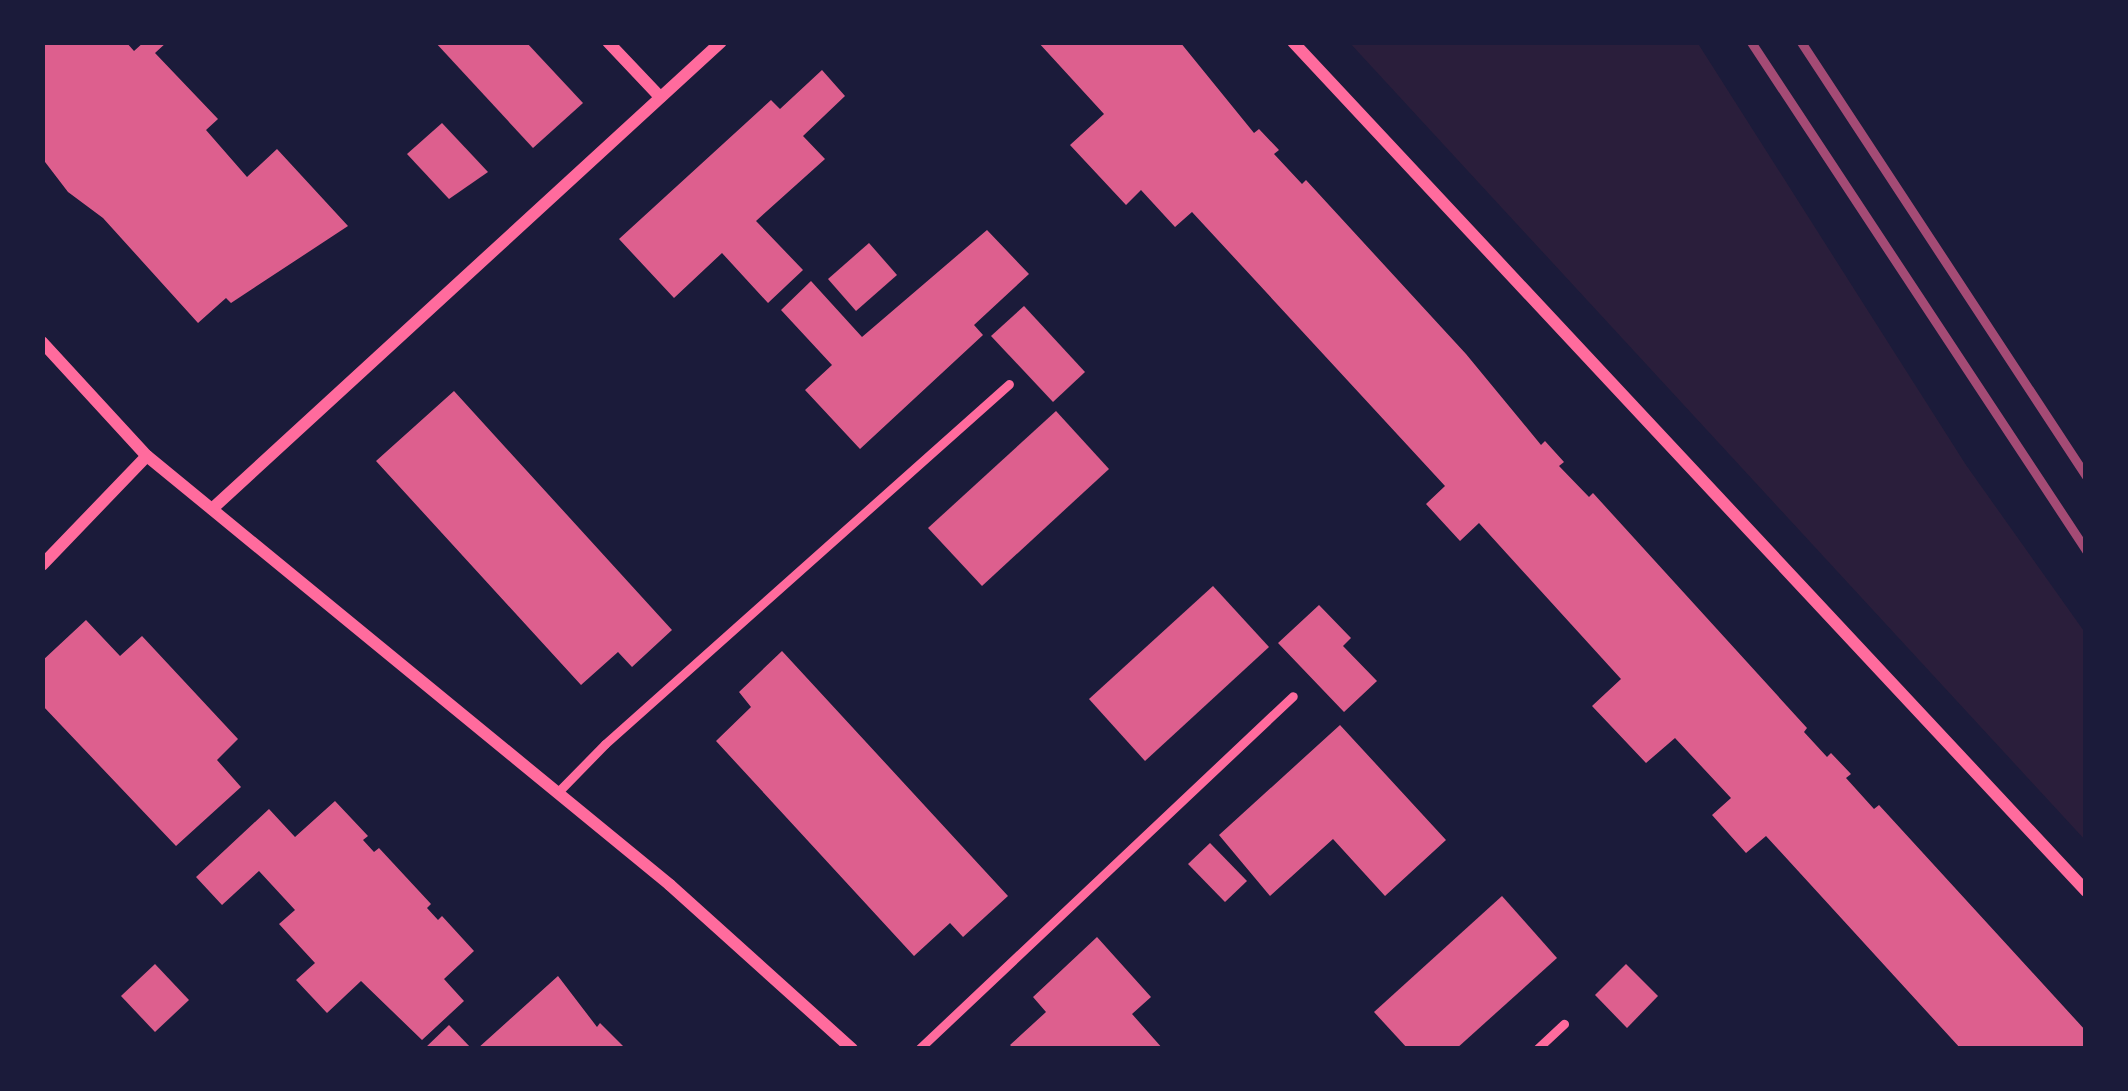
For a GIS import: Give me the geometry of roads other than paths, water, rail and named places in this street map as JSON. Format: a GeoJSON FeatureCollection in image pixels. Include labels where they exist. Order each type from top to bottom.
{"type":"FeatureCollection","features":[{"type":"Feature","properties":{"kind":"street"},"geometry":{"type":"LineString","coordinates":[[608,42],[660,97]]}},
{"type":"Feature","properties":{"kind":"street"},"geometry":{"type":"LineString","coordinates":[[212,509],[722,42]]}},
{"type":"Feature","properties":{"kind":"street"},"geometry":{"type":"LineString","coordinates":[[1293,42],[2086,891]]}},
{"type":"Feature","properties":{"kind":"street"},"geometry":{"type":"LineString","coordinates":[[42,342],[147,456],[558,792],[852,1049]]}},
{"type":"Feature","properties":{"kind":"street"},"geometry":{"type":"LineString","coordinates":[[42,566],[147,456]]}},
{"type":"Feature","properties":{"kind":"lane"},"geometry":{"type":"LineString","coordinates":[[558,792],[604,745],[1009,384]]}},
{"type":"Feature","properties":{"kind":"lane"},"geometry":{"type":"LineString","coordinates":[[919,1049],[1293,696]]}},
{"type":"Feature","properties":{"kind":"lane"},"geometry":{"type":"LineString","coordinates":[[1537,1049],[1564,1024]]}},
{"type":"Feature","properties":{"kind":"railway"},"geometry":{"type":"LineString","coordinates":[[1751,42],[2086,550]]}},
{"type":"Feature","properties":{"kind":"railway"},"geometry":{"type":"LineString","coordinates":[[1801,42],[2086,476]]}}]}
